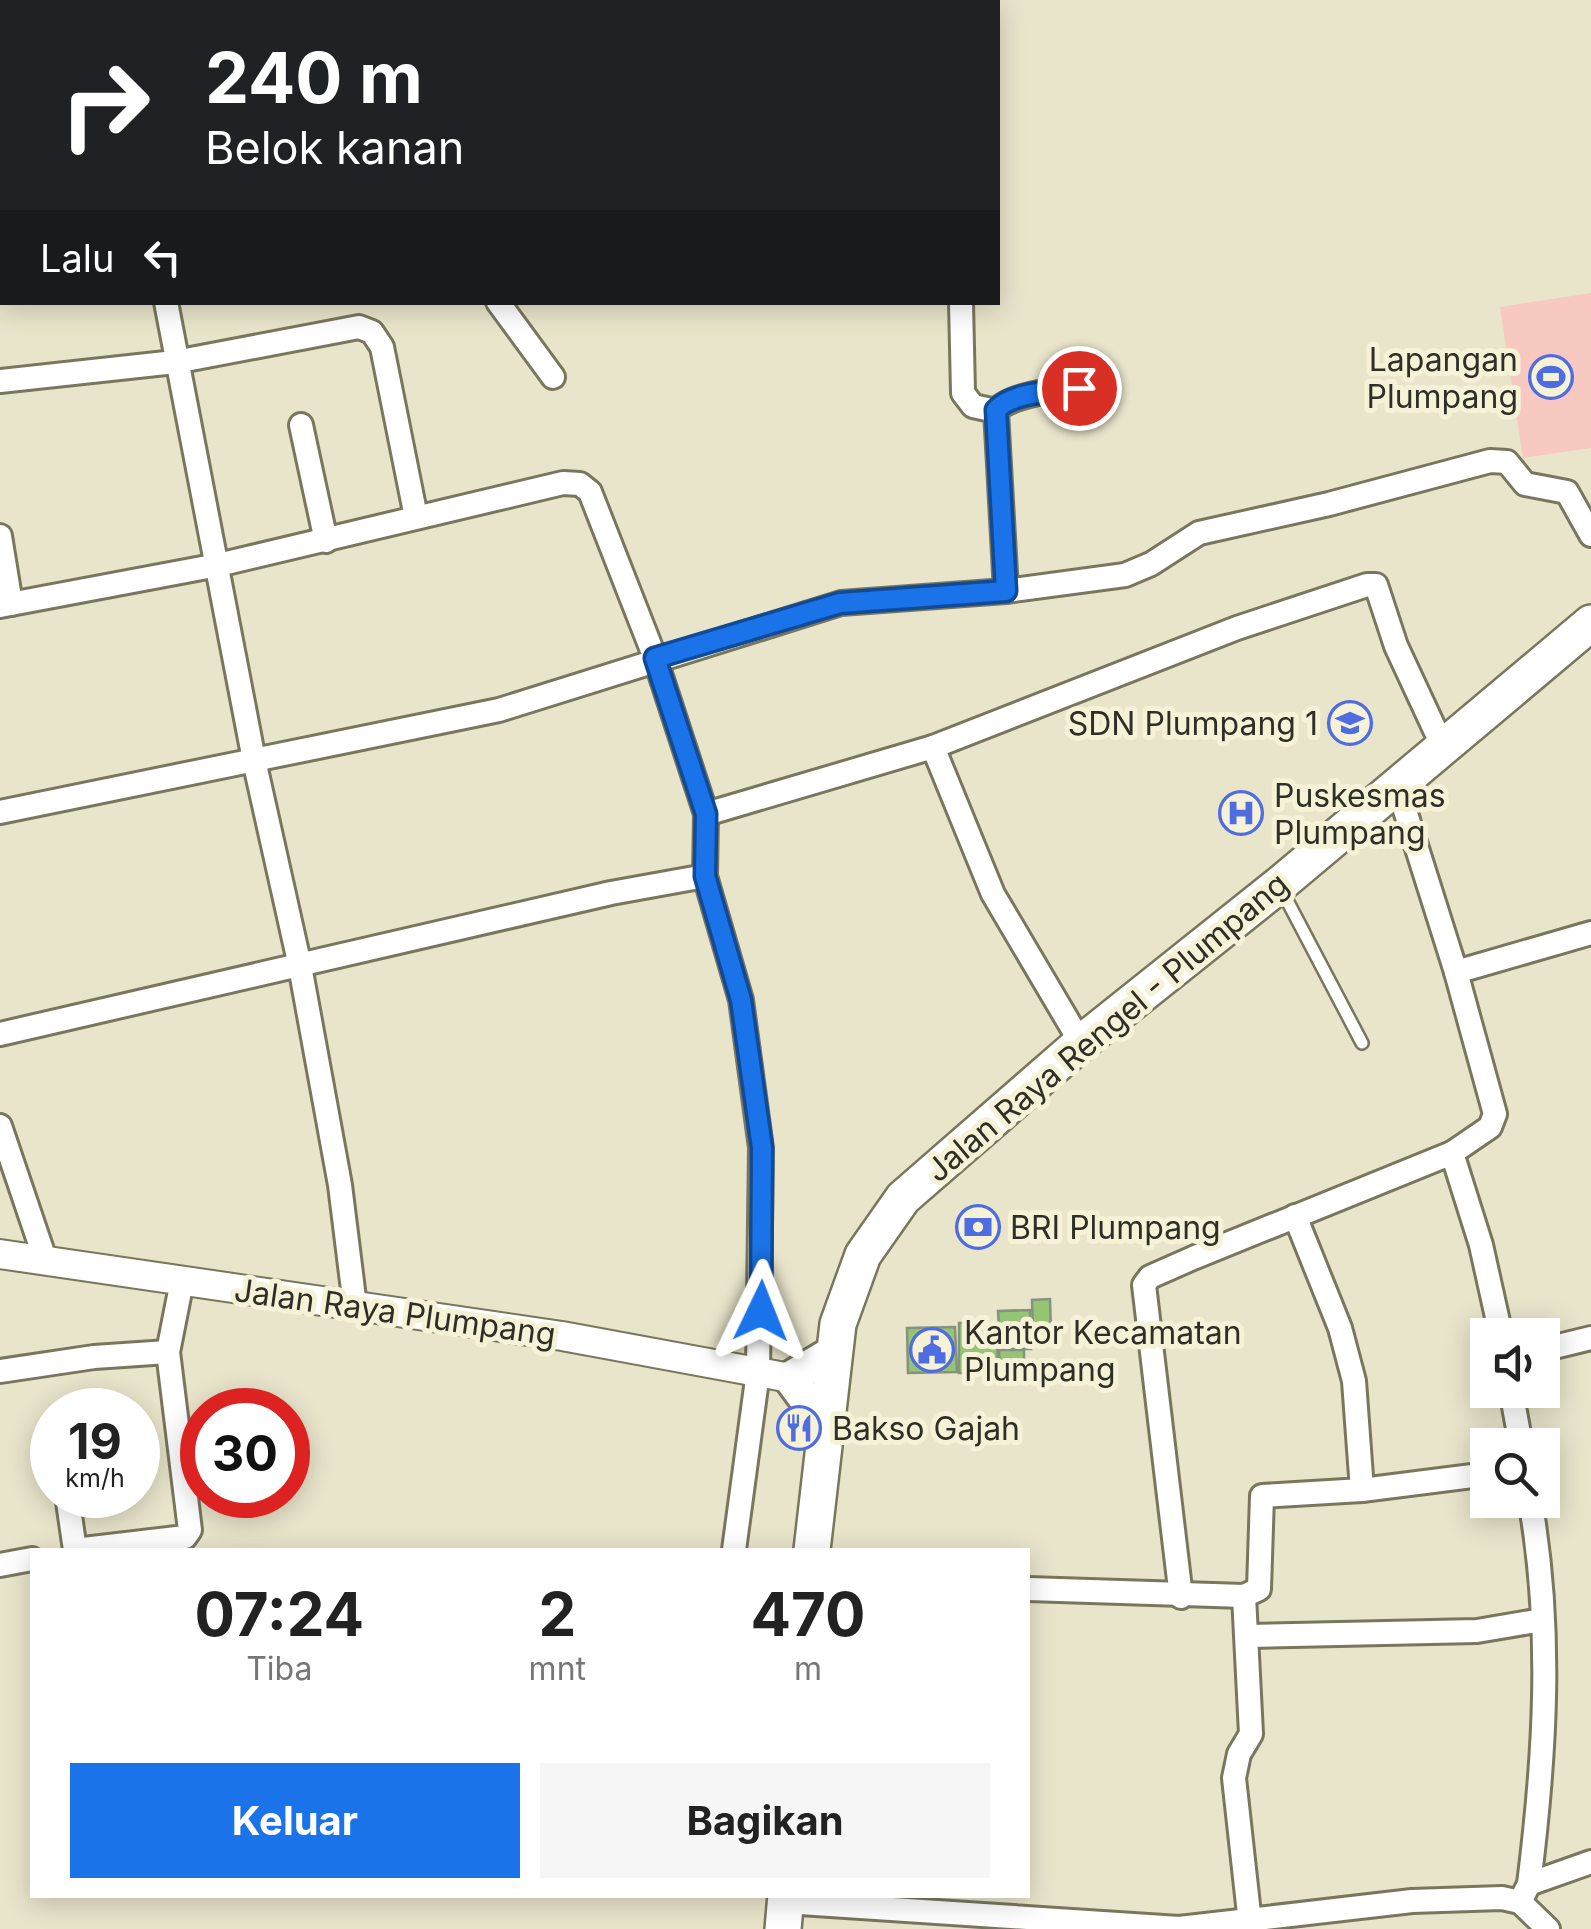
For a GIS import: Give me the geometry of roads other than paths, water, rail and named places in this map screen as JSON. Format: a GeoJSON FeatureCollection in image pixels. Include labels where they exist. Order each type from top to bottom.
{"type":"FeatureCollection","features":[{"type":"Feature","properties":{"kind":"main road","name":"Jalan Raya Rengel - Plumpang"},"geometry":{"type":"LineString","coordinates":[[812,1548],[832,1353],[848,1289],[890,1213],[943,1159],[1591,624]]}},
{"type":"Feature","properties":{"kind":"main road"},"geometry":{"type":"LineString","coordinates":[[823,1423],[774,1375],[832,1353]]}},
{"type":"Feature","properties":{"kind":"street"},"geometry":{"type":"LineString","coordinates":[[166,305],[254,760],[300,966],[340,1185],[355,1306]]}},
{"type":"Feature","properties":{"kind":"street"},"geometry":{"type":"LineString","coordinates":[[500,305],[552,377]]}},
{"type":"Feature","properties":{"kind":"street"},"geometry":{"type":"LineString","coordinates":[[961,305],[963,393],[973,406],[996,410]]}},
{"type":"Feature","properties":{"kind":"street"},"geometry":{"type":"LineString","coordinates":[[0,381],[175,362],[342,328],[372,332],[382,347],[416,518]]}},
{"type":"Feature","properties":{"kind":"street"},"geometry":{"type":"LineString","coordinates":[[1006,591],[996,410],[1002,404],[1026,397],[1106,383]]}},
{"type":"Feature","properties":{"kind":"street"},"geometry":{"type":"LineString","coordinates":[[300,424],[326,541]]}},
{"type":"Feature","properties":{"kind":"street"},"geometry":{"type":"LineString","coordinates":[[0,812],[499,710],[840,603],[1006,591],[1125,576],[1152,564],[1199,532],[1329,504],[1490,461],[1507,462],[1525,484],[1568,492],[1591,535]]}},
{"type":"Feature","properties":{"kind":"street"},"geometry":{"type":"LineString","coordinates":[[0,536],[5,605],[218,566],[563,483],[580,484],[590,492],[655,658],[706,814],[705,876],[741,1000],[762,1148],[774,1375],[734,1548]]}},
{"type":"Feature","properties":{"kind":"street"},"geometry":{"type":"LineString","coordinates":[[706,814],[933,748],[1237,628],[1367,584],[1376,585],[1382,596],[1396,646],[1443,747]]}},
{"type":"Feature","properties":{"kind":"street"},"geometry":{"type":"LineString","coordinates":[[933,748],[994,894],[1081,1044]]}},
{"type":"Feature","properties":{"kind":"street"},"geometry":{"type":"LineString","coordinates":[[1181,1597],[1144,1284],[1179,1264],[1452,1153],[1490,1127],[1495,1114],[1456,972],[1397,786]]}},
{"type":"Feature","properties":{"kind":"street"},"geometry":{"type":"LineString","coordinates":[[0,1034],[610,892],[705,876]]}},
{"type":"Feature","properties":{"kind":"street"},"geometry":{"type":"LineString","coordinates":[[1456,972],[1591,933]]}},
{"type":"Feature","properties":{"kind":"street"},"geometry":{"type":"LineString","coordinates":[[0,1126],[46,1262]]}},
{"type":"Feature","properties":{"kind":"street"},"geometry":{"type":"LineString","coordinates":[[1452,1153],[1481,1245],[1497,1318]]}},
{"type":"Feature","properties":{"kind":"street"},"geometry":{"type":"LineString","coordinates":[[1295,1216],[1340,1328],[1354,1381],[1362,1490]]}},
{"type":"Feature","properties":{"kind":"street","name":"Jalan Raya Plumpang"},"geometry":{"type":"LineString","coordinates":[[0,1254],[562,1336],[774,1375]]}},
{"type":"Feature","properties":{"kind":"street"},"geometry":{"type":"LineString","coordinates":[[89,1548],[188,1534],[168,1352],[182,1280]]}},
{"type":"Feature","properties":{"kind":"street"},"geometry":{"type":"LineString","coordinates":[[1560,1346],[1591,1338]]}},
{"type":"Feature","properties":{"kind":"street"},"geometry":{"type":"LineString","coordinates":[[0,1371],[94,1356],[168,1352]]}},
{"type":"Feature","properties":{"kind":"street"},"geometry":{"type":"LineString","coordinates":[[1030,1589],[1181,1597],[1244,1596],[1259,1589],[1262,1496],[1362,1490],[1470,1476]]}},
{"type":"Feature","properties":{"kind":"street"},"geometry":{"type":"LineString","coordinates":[[71,1518],[75,1548]]}},
{"type":"Feature","properties":{"kind":"street"},"geometry":{"type":"LineString","coordinates":[[1532,1518],[1542,1620],[1545,1753],[1524,1893],[1548,1929]]}},
{"type":"Feature","properties":{"kind":"street"},"geometry":{"type":"LineString","coordinates":[[0,1566],[30,1559]]}},
{"type":"Feature","properties":{"kind":"street"},"geometry":{"type":"LineString","coordinates":[[1244,1596],[1251,1734],[1239,1754],[1234,1778],[1250,1924]]}},
{"type":"Feature","properties":{"kind":"street"},"geometry":{"type":"LineString","coordinates":[[1248,1636],[1477,1631],[1542,1620]]}},
{"type":"Feature","properties":{"kind":"street"},"geometry":{"type":"LineString","coordinates":[[785,1909],[1180,1928],[1250,1924],[1291,1914],[1412,1901],[1502,1898],[1524,1893],[1591,1862]]}},
{"type":"Feature","properties":{"kind":"lane"},"geometry":{"type":"LineString","coordinates":[[1279,885],[1362,1043]]}},
{"type":"Feature","properties":{"kind":"place","name":"Lapangan Plumpang"},"geometry":{"type":"Point","coordinates":[1551,377]}},
{"type":"Feature","properties":{"kind":"place","name":"SDN Plumpang 1"},"geometry":{"type":"Point","coordinates":[1350,723]}},
{"type":"Feature","properties":{"kind":"place","name":"Puskesmas Plumpang"},"geometry":{"type":"Point","coordinates":[1241,813]}},
{"type":"Feature","properties":{"kind":"place","name":"BRI Plumpang"},"geometry":{"type":"Point","coordinates":[978,1227]}},
{"type":"Feature","properties":{"kind":"place","name":"Kantor Kecamatan Plumpang"},"geometry":{"type":"Point","coordinates":[932,1350]}},
{"type":"Feature","properties":{"kind":"place","name":"Bakso Gajah"},"geometry":{"type":"Point","coordinates":[799,1428]}}]}
